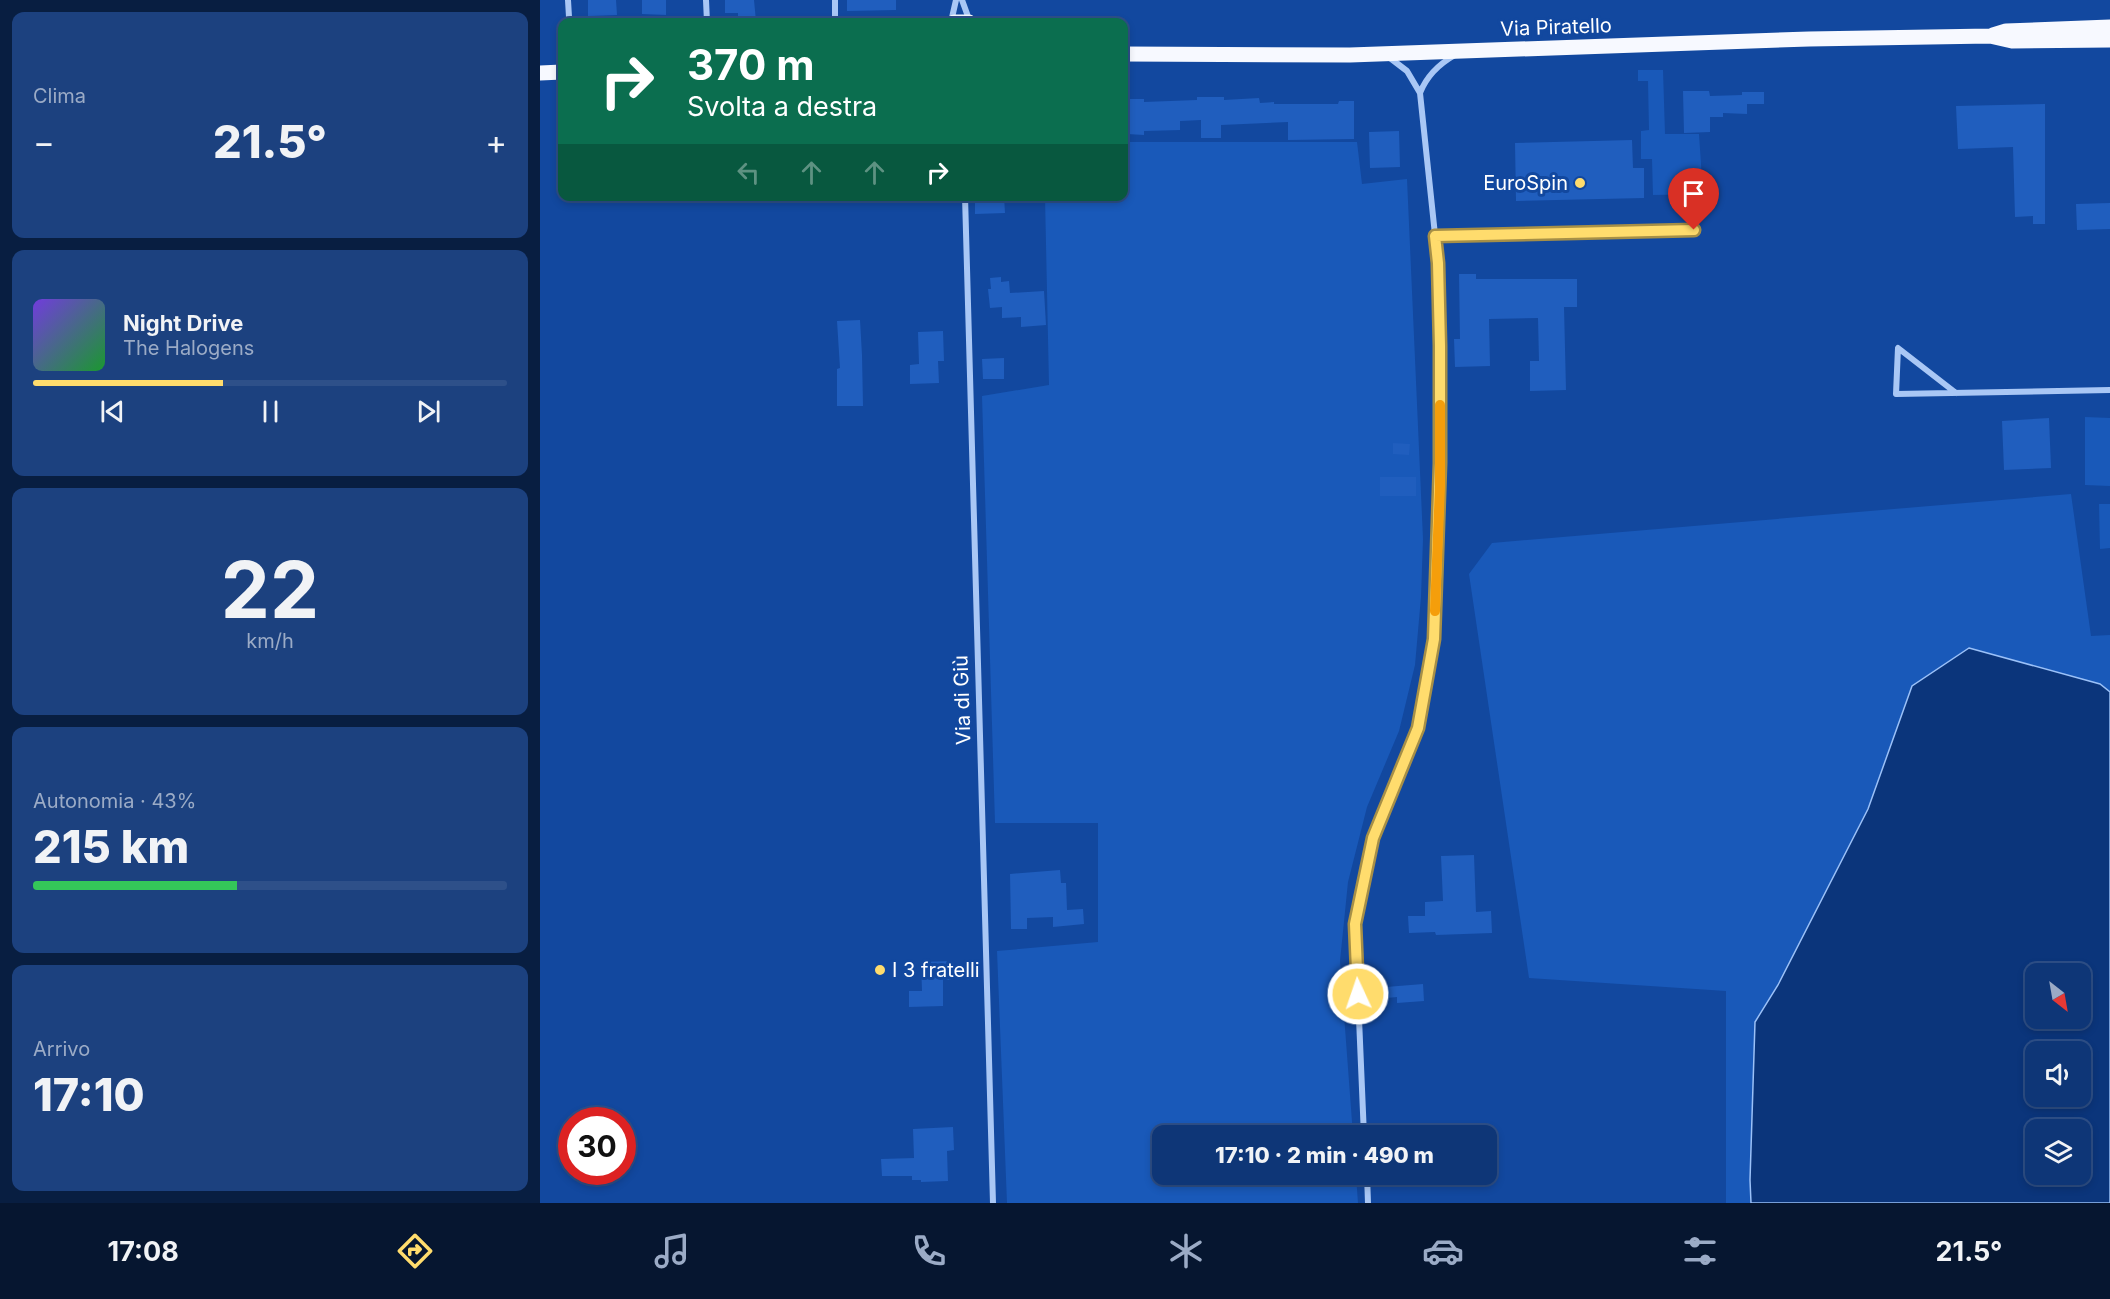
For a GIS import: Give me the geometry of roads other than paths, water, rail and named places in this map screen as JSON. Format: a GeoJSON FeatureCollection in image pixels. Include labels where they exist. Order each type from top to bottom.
{"type":"FeatureCollection","features":[{"type":"Feature","properties":{"kind":"main road","name":"Via Piratello"},"geometry":{"type":"LineString","coordinates":[[1990,36],[2006,31],[2110,27]]}},
{"type":"Feature","properties":{"kind":"main road","name":"Via Piratello"},"geometry":{"type":"LineString","coordinates":[[1128,54],[1384,54],[1809,39],[1990,36],[2012,41],[2110,40]]}},
{"type":"Feature","properties":{"kind":"main road"},"geometry":{"type":"LineString","coordinates":[[540,73],[558,72]]}},
{"type":"Feature","properties":{"kind":"street"},"geometry":{"type":"LineString","coordinates":[[568,0],[569,17]]}},
{"type":"Feature","properties":{"kind":"street"},"geometry":{"type":"LineString","coordinates":[[706,0],[707,18]]}},
{"type":"Feature","properties":{"kind":"street"},"geometry":{"type":"LineString","coordinates":[[835,0],[836,18]]}},
{"type":"Feature","properties":{"kind":"street"},"geometry":{"type":"LineString","coordinates":[[953,18],[956,0]]}},
{"type":"Feature","properties":{"kind":"street"},"geometry":{"type":"LineString","coordinates":[[962,0],[969,18]]}},
{"type":"Feature","properties":{"kind":"street"},"geometry":{"type":"LineString","coordinates":[[1364,1125],[1355,924],[1373,838],[1418,728],[1434,639],[1440,463],[1438,263],[1420,93],[1424,81],[1432,71],[1461,51]]}},
{"type":"Feature","properties":{"kind":"street"},"geometry":{"type":"LineString","coordinates":[[1384,54],[1407,71],[1420,93]]}},
{"type":"Feature","properties":{"kind":"street","name":"Via di Giù"},"geometry":{"type":"LineString","coordinates":[[964,201],[993,1203]]}},
{"type":"Feature","properties":{"kind":"street"},"geometry":{"type":"LineString","coordinates":[[1435,236],[1694,230]]}},
{"type":"Feature","properties":{"kind":"street"},"geometry":{"type":"LineString","coordinates":[[1956,393],[1898,348],[1896,394],[1956,393],[2110,390]]}},
{"type":"Feature","properties":{"kind":"street"},"geometry":{"type":"LineString","coordinates":[[1367,1185],[1368,1203]]}},
{"type":"Feature","properties":{"kind":"place","name":"EuroSpin"},"geometry":{"type":"Point","coordinates":[1580,183]}},
{"type":"Feature","properties":{"kind":"place","name":"I 3 fratelli"},"geometry":{"type":"Point","coordinates":[880,970]}}]}
